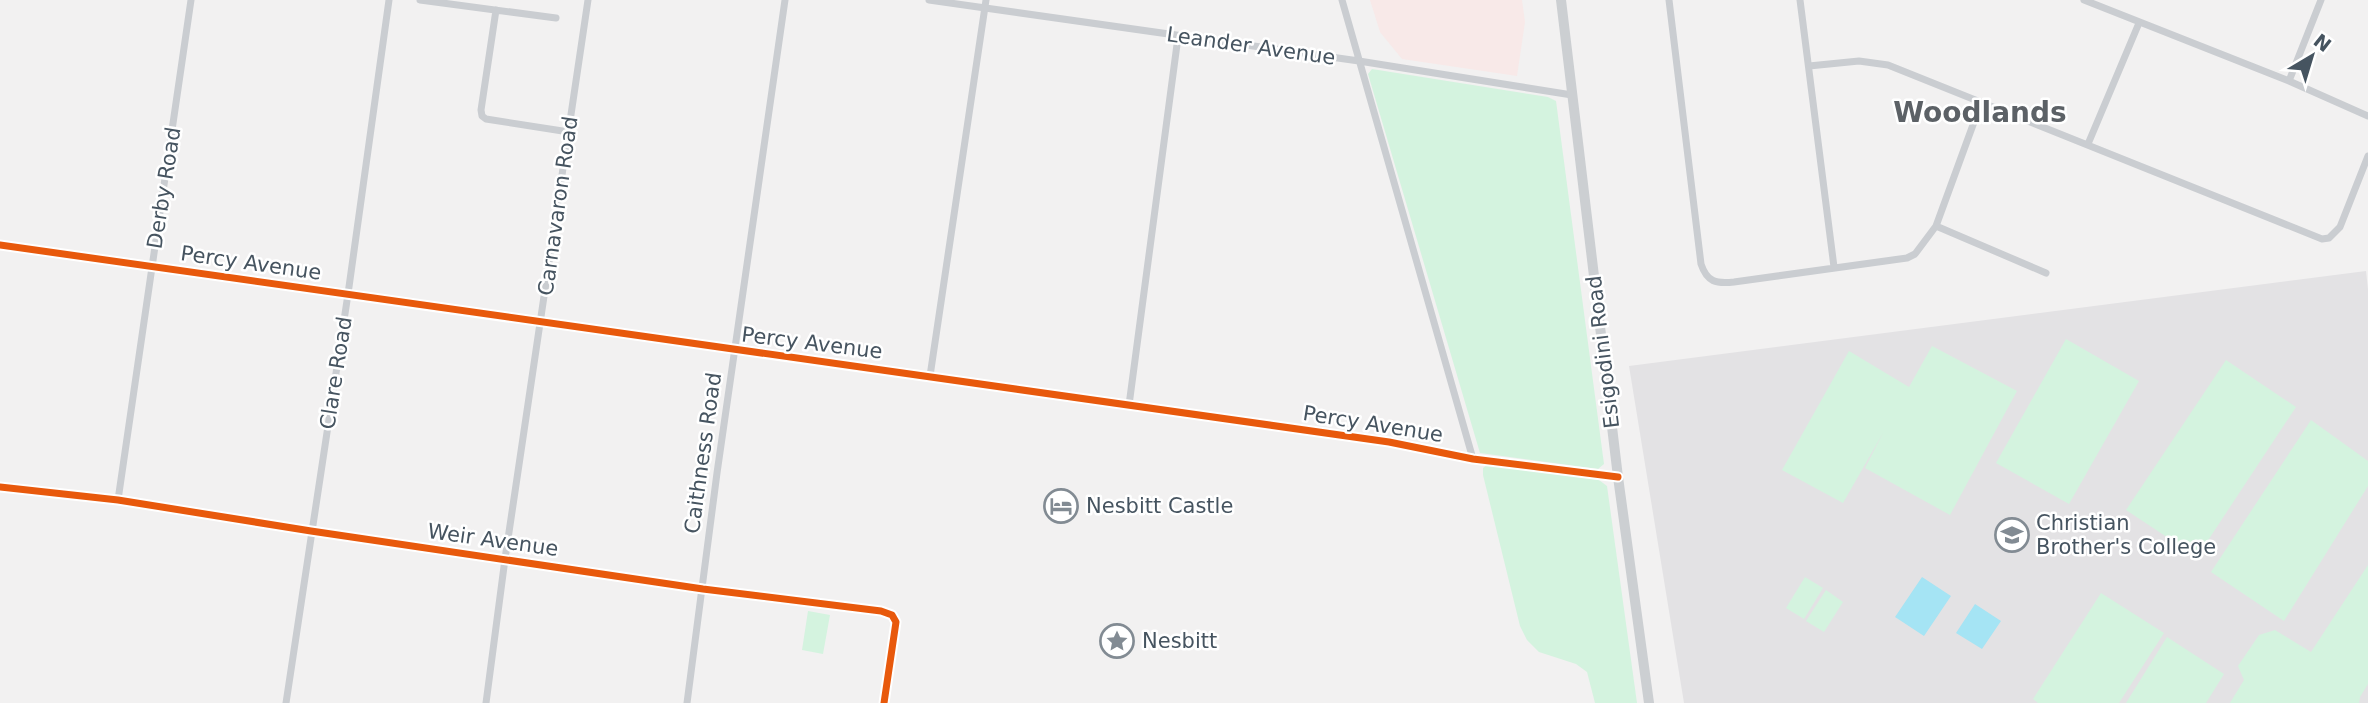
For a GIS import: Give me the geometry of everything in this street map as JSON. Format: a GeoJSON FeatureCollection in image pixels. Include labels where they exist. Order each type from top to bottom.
{"type":"FeatureCollection","features":[{"type":"Feature","properties":{"kind":"main road","name":"Esigodini Road"},"geometry":{"type":"LineString","coordinates":[[1561,0],[1618,477],[1649,703]]}},
{"type":"Feature","properties":{"kind":"street","name":"Derby Road"},"geometry":{"type":"LineString","coordinates":[[118,500],[191,0]]}},
{"type":"Feature","properties":{"kind":"street","name":"Clare Road"},"geometry":{"type":"LineString","coordinates":[[286,703],[348,295],[389,0]]}},
{"type":"Feature","properties":{"kind":"street"},"geometry":{"type":"LineString","coordinates":[[420,0],[556,18]]}},
{"type":"Feature","properties":{"kind":"street","name":"Carnavaron Road"},"geometry":{"type":"LineString","coordinates":[[486,703],[588,0]]}},
{"type":"Feature","properties":{"kind":"street","name":"Caithness Road"},"geometry":{"type":"LineString","coordinates":[[687,703],[785,0]]}},
{"type":"Feature","properties":{"kind":"street","name":"Leander Avenue"},"geometry":{"type":"LineString","coordinates":[[929,0],[985,4],[1178,37],[1359,61],[1572,95]]}},
{"type":"Feature","properties":{"kind":"street"},"geometry":{"type":"LineString","coordinates":[[1342,0],[1473,459]]}},
{"type":"Feature","properties":{"kind":"street"},"geometry":{"type":"LineString","coordinates":[[1669,0],[1701,264],[1704,274],[1711,281],[1720,283],[1907,258],[1915,254],[1936,226],[1981,103]]}},
{"type":"Feature","properties":{"kind":"street"},"geometry":{"type":"LineString","coordinates":[[1800,0],[1834,267]]}},
{"type":"Feature","properties":{"kind":"street"},"geometry":{"type":"LineString","coordinates":[[2084,0],[2289,81],[2368,116]]}},
{"type":"Feature","properties":{"kind":"street"},"geometry":{"type":"LineString","coordinates":[[2289,81],[2321,0]]}},
{"type":"Feature","properties":{"kind":"street"},"geometry":{"type":"LineString","coordinates":[[930,376],[985,4]]}},
{"type":"Feature","properties":{"kind":"street"},"geometry":{"type":"LineString","coordinates":[[496,10],[482,116],[486,119],[569,132]]}},
{"type":"Feature","properties":{"kind":"street"},"geometry":{"type":"LineString","coordinates":[[2088,144],[2139,23]]}},
{"type":"Feature","properties":{"kind":"street"},"geometry":{"type":"LineString","coordinates":[[1129,405],[1178,37]]}},
{"type":"Feature","properties":{"kind":"street"},"geometry":{"type":"LineString","coordinates":[[1810,66],[1874,61],[1888,65],[2322,239],[2329,238],[2340,227],[2368,156]]}},
{"type":"Feature","properties":{"kind":"street"},"geometry":{"type":"LineString","coordinates":[[1936,226],[2046,272]]}},
{"type":"Feature","properties":{"kind":"street","name":"Percy Avenue"},"geometry":{"type":"LineString","coordinates":[[0,245],[1389,442],[1473,459],[1618,477]]}},
{"type":"Feature","properties":{"kind":"street","name":"Weir Avenue"},"geometry":{"type":"LineString","coordinates":[[0,487],[118,500],[703,589],[881,611],[892,614],[896,622],[884,703]]}},
{"type":"Feature","properties":{"kind":"shaded area"},"geometry":{"type":"Polygon","coordinates":[[[1370,0],[1522,0],[1525,22],[1517,76],[1402,59],[1380,32],[1370,0]]]}},
{"type":"Feature","properties":{"kind":"shaded area","name":"Christian Brother's College"},"geometry":{"type":"Polygon","coordinates":[[[2366,271],[2368,703],[1684,703],[1629,366],[2366,271]]]}},
{"type":"Feature","properties":{"kind":"green space"},"geometry":{"type":"Polygon","coordinates":[[[1372,69],[1548,97],[1556,101],[1604,464],[1598,469],[1480,453],[1368,74],[1372,69]]]}},
{"type":"Feature","properties":{"kind":"green space"},"geometry":{"type":"Polygon","coordinates":[[[2066,339],[2139,381],[2069,504],[1996,463],[2066,339]]]}},
{"type":"Feature","properties":{"kind":"green space"},"geometry":{"type":"Polygon","coordinates":[[[1932,346],[2017,391],[1950,515],[1865,468],[1883,433],[1843,503],[1782,470],[1849,351],[1909,387],[1932,346]]]}},
{"type":"Feature","properties":{"kind":"green space"},"geometry":{"type":"Polygon","coordinates":[[[2226,360],[2296,407],[2197,557],[2126,510],[2226,360]]]}},
{"type":"Feature","properties":{"kind":"green space"},"geometry":{"type":"Polygon","coordinates":[[[2311,420],[2368,461],[2368,486],[2284,621],[2211,572],[2311,420]]]}},
{"type":"Feature","properties":{"kind":"green space"},"geometry":{"type":"Polygon","coordinates":[[[1487,465],[1599,480],[1607,486],[1637,703],[1595,703],[1587,672],[1576,664],[1539,652],[1527,640],[1520,626],[1483,475],[1483,468],[1487,465]]]}},
{"type":"Feature","properties":{"kind":"green space"},"geometry":{"type":"Polygon","coordinates":[[[2368,565],[2368,684],[2359,703],[2230,703],[2244,680],[2238,666],[2259,635],[2275,630],[2311,652],[2368,565]]]}},
{"type":"Feature","properties":{"kind":"green space"},"geometry":{"type":"Polygon","coordinates":[[[1805,577],[1823,588],[1804,619],[1786,608],[1805,577]]]}},
{"type":"Feature","properties":{"kind":"green space"},"geometry":{"type":"Polygon","coordinates":[[[1826,590],[1843,602],[1824,632],[1806,621],[1826,590]]]}},
{"type":"Feature","properties":{"kind":"green space"},"geometry":{"type":"Polygon","coordinates":[[[2101,593],[2164,633],[2119,703],[2038,703],[2033,699],[2101,593]]]}},
{"type":"Feature","properties":{"kind":"green space"},"geometry":{"type":"Polygon","coordinates":[[[808,611],[830,615],[823,654],[802,650],[808,611]]]}},
{"type":"Feature","properties":{"kind":"green space"},"geometry":{"type":"Polygon","coordinates":[[[2167,637],[2224,674],[2206,703],[2126,703],[2167,637]]]}},
{"type":"Feature","properties":{"kind":"water"},"geometry":{"type":"Polygon","coordinates":[[[1922,577],[1951,596],[1924,636],[1895,617],[1922,577]]]}},
{"type":"Feature","properties":{"kind":"water"},"geometry":{"type":"Polygon","coordinates":[[[1975,604],[2001,621],[1982,649],[1956,633],[1975,604]]]}},
{"type":"Feature","properties":{"kind":"cycle path"},"geometry":{"type":"LineString","coordinates":[[0,245],[1389,442],[1473,459],[1618,477]]}},
{"type":"Feature","properties":{"kind":"cycle path"},"geometry":{"type":"LineString","coordinates":[[0,487],[118,500],[703,589],[881,611],[892,615],[896,622],[884,703]]}},
{"type":"Feature","properties":{"kind":"place","name":"Nesbitt Castle"},"geometry":{"type":"Point","coordinates":[1061,506]}},
{"type":"Feature","properties":{"kind":"place","name":"Christian Brother's College"},"geometry":{"type":"Point","coordinates":[2012,535]}},
{"type":"Feature","properties":{"kind":"place","name":"Nesbitt"},"geometry":{"type":"Point","coordinates":[1117,641]}},
{"type":"Feature","properties":{"kind":"district","name":"Woodlands"},"geometry":{"type":"Point","coordinates":[1980,112]}}]}
